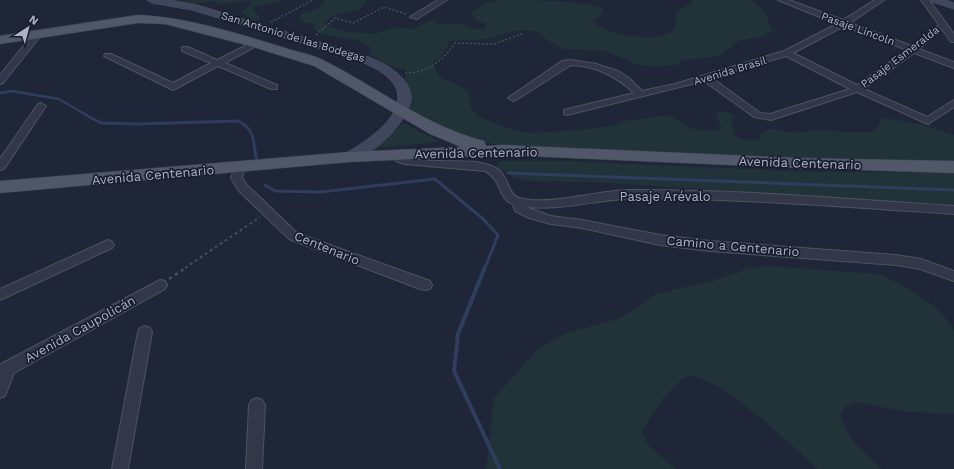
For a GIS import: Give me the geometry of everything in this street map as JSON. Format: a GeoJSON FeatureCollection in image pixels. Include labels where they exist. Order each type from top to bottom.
{"type":"FeatureCollection","features":[{"type":"Feature","properties":{"kind":"main road"},"geometry":{"type":"LineString","coordinates":[[0,40],[154,19],[165,20],[255,44],[325,66],[432,129],[456,140],[503,150]]}},
{"type":"Feature","properties":{"kind":"main road","name":"Avenida Centenario"},"geometry":{"type":"LineString","coordinates":[[0,187],[240,168],[349,157],[503,150],[788,163],[954,167]]}},
{"type":"Feature","properties":{"kind":"street","name":"San Antonio de las Bodegas"},"geometry":{"type":"LineString","coordinates":[[152,0],[193,7],[309,41],[360,57],[386,71],[400,84],[404,94],[404,100],[400,111],[394,123],[382,136],[368,147],[349,157]]}},
{"type":"Feature","properties":{"kind":"street"},"geometry":{"type":"LineString","coordinates":[[414,17],[443,0]]}},
{"type":"Feature","properties":{"kind":"street"},"geometry":{"type":"LineString","coordinates":[[776,6],[785,0]]}},
{"type":"Feature","properties":{"kind":"street","name":"Pasaje Lincoln"},"geometry":{"type":"LineString","coordinates":[[785,0],[954,65]]}},
{"type":"Feature","properties":{"kind":"street","name":"Avenida Brasil"},"geometry":{"type":"LineString","coordinates":[[567,112],[706,78],[787,53],[844,23],[880,0]]}},
{"type":"Feature","properties":{"kind":"street"},"geometry":{"type":"LineString","coordinates":[[925,0],[954,40]]}},
{"type":"Feature","properties":{"kind":"street"},"geometry":{"type":"LineString","coordinates":[[936,0],[954,6]]}},
{"type":"Feature","properties":{"kind":"street","name":"Pasaje Esmeralda"},"geometry":{"type":"LineString","coordinates":[[706,78],[757,115],[771,117],[858,89],[914,49],[943,25]]}},
{"type":"Feature","properties":{"kind":"street"},"geometry":{"type":"LineString","coordinates":[[0,81],[38,34]]}},
{"type":"Feature","properties":{"kind":"street"},"geometry":{"type":"LineString","coordinates":[[108,56],[173,87],[255,44]]}},
{"type":"Feature","properties":{"kind":"street"},"geometry":{"type":"LineString","coordinates":[[185,50],[274,87]]}},
{"type":"Feature","properties":{"kind":"street"},"geometry":{"type":"LineString","coordinates":[[787,53],[858,89],[928,121],[954,103]]}},
{"type":"Feature","properties":{"kind":"street"},"geometry":{"type":"LineString","coordinates":[[513,98],[568,62],[584,64],[615,74],[641,95]]}},
{"type":"Feature","properties":{"kind":"street"},"geometry":{"type":"LineString","coordinates":[[0,166],[41,106]]}},
{"type":"Feature","properties":{"kind":"street"},"geometry":{"type":"LineString","coordinates":[[398,155],[400,159],[415,163],[470,165],[492,170],[499,175],[508,197],[518,202]]}},
{"type":"Feature","properties":{"kind":"street","name":"Centenario"},"geometry":{"type":"LineString","coordinates":[[240,168],[236,178],[243,188],[293,236],[425,285]]}},
{"type":"Feature","properties":{"kind":"street","name":"Pasaje Arévalo"},"geometry":{"type":"LineString","coordinates":[[518,202],[537,203],[626,194],[748,196],[954,210]]}},
{"type":"Feature","properties":{"kind":"street","name":"Camino a Centenario"},"geometry":{"type":"LineString","coordinates":[[518,202],[520,208],[542,218],[593,226],[637,236],[710,246],[896,260],[922,264],[954,276]]}},
{"type":"Feature","properties":{"kind":"street"},"geometry":{"type":"LineString","coordinates":[[0,295],[108,245]]}},
{"type":"Feature","properties":{"kind":"street","name":"Avenida Caupolicán"},"geometry":{"type":"LineString","coordinates":[[4,371],[160,285]]}},
{"type":"Feature","properties":{"kind":"street"},"geometry":{"type":"LineString","coordinates":[[120,469],[145,332]]}},
{"type":"Feature","properties":{"kind":"street"},"geometry":{"type":"LineString","coordinates":[[0,391],[4,371]]}},
{"type":"Feature","properties":{"kind":"street"},"geometry":{"type":"LineString","coordinates":[[254,469],[257,405]]}},
{"type":"Feature","properties":{"kind":"path"},"geometry":{"type":"LineString","coordinates":[[262,27],[313,0]]}},
{"type":"Feature","properties":{"kind":"path"},"geometry":{"type":"LineString","coordinates":[[309,41],[335,18],[353,23],[384,7],[414,17]]}},
{"type":"Feature","properties":{"kind":"path"},"geometry":{"type":"LineString","coordinates":[[386,71],[408,74],[433,68],[451,51],[455,43],[494,44],[524,33]]}},
{"type":"Feature","properties":{"kind":"path"},"geometry":{"type":"LineString","coordinates":[[160,285],[268,212]]}},
{"type":"Feature","properties":{"kind":"shaded area"},"geometry":{"type":"Polygon","coordinates":[[[179,0],[285,0],[255,7],[253,10],[261,18],[256,20],[248,18],[241,12],[252,3],[251,1],[222,4],[212,1],[197,4],[179,0]]]}},
{"type":"Feature","properties":{"kind":"shaded area"},"geometry":{"type":"Polygon","coordinates":[[[326,0],[367,0],[359,10],[331,16],[326,22],[325,25],[348,32],[376,34],[395,27],[414,29],[431,20],[434,20],[438,25],[452,23],[463,24],[472,29],[485,29],[486,24],[476,20],[471,13],[484,4],[498,0],[522,0],[569,2],[595,6],[604,9],[602,14],[593,20],[597,25],[603,28],[612,32],[631,36],[657,37],[673,31],[676,23],[675,14],[694,0],[751,0],[766,12],[768,22],[773,31],[763,36],[738,41],[720,56],[683,60],[676,65],[656,67],[635,64],[607,51],[563,49],[547,40],[537,32],[531,30],[513,31],[487,39],[450,41],[443,54],[433,63],[437,72],[443,79],[460,86],[468,92],[471,109],[479,117],[516,131],[530,133],[578,130],[612,126],[625,121],[666,115],[674,118],[689,128],[709,131],[722,130],[716,116],[719,112],[729,112],[734,116],[731,122],[735,136],[745,141],[759,139],[761,133],[769,129],[799,133],[816,130],[872,132],[876,129],[882,119],[885,118],[920,124],[954,135],[954,162],[794,159],[499,145],[478,142],[433,125],[407,108],[404,79],[407,73],[406,70],[385,64],[370,54],[371,48],[365,44],[351,39],[321,33],[314,30],[315,24],[300,21],[300,16],[303,13],[319,8],[326,0]]]}},
{"type":"Feature","properties":{"kind":"shaded area"},"geometry":{"type":"Polygon","coordinates":[[[404,123],[440,142],[372,148],[404,123]]]}},
{"type":"Feature","properties":{"kind":"shaded area"},"geometry":{"type":"Polygon","coordinates":[[[499,161],[562,161],[790,171],[954,173],[954,205],[593,182],[533,181],[514,178],[506,171],[499,169],[497,165],[499,161]]]}},
{"type":"Feature","properties":{"kind":"shaded area"},"geometry":{"type":"Polygon","coordinates":[[[769,266],[879,274],[922,297],[932,305],[942,314],[954,332],[954,414],[908,412],[855,402],[845,406],[841,415],[843,423],[851,438],[881,469],[818,469],[754,412],[733,397],[714,384],[698,377],[686,377],[674,387],[660,404],[649,420],[642,434],[649,446],[676,469],[486,469],[494,398],[539,348],[567,333],[617,319],[634,310],[656,294],[715,280],[750,268],[769,266]]]}},
{"type":"Feature","properties":{"kind":"waterway"},"geometry":{"type":"LineString","coordinates":[[0,93],[12,91],[59,99],[88,116]]}},
{"type":"Feature","properties":{"kind":"waterway"},"geometry":{"type":"LineString","coordinates":[[86,115],[101,123],[138,124],[238,121],[248,128],[251,133],[257,160]]}},
{"type":"Feature","properties":{"kind":"waterway"},"geometry":{"type":"LineString","coordinates":[[508,173],[954,190]]}},
{"type":"Feature","properties":{"kind":"waterway"},"geometry":{"type":"LineString","coordinates":[[265,185],[275,191],[320,192],[435,179],[483,219],[498,235],[485,268]]}},
{"type":"Feature","properties":{"kind":"waterway"},"geometry":{"type":"LineString","coordinates":[[485,267],[458,334],[454,371],[500,469]]}}]}
